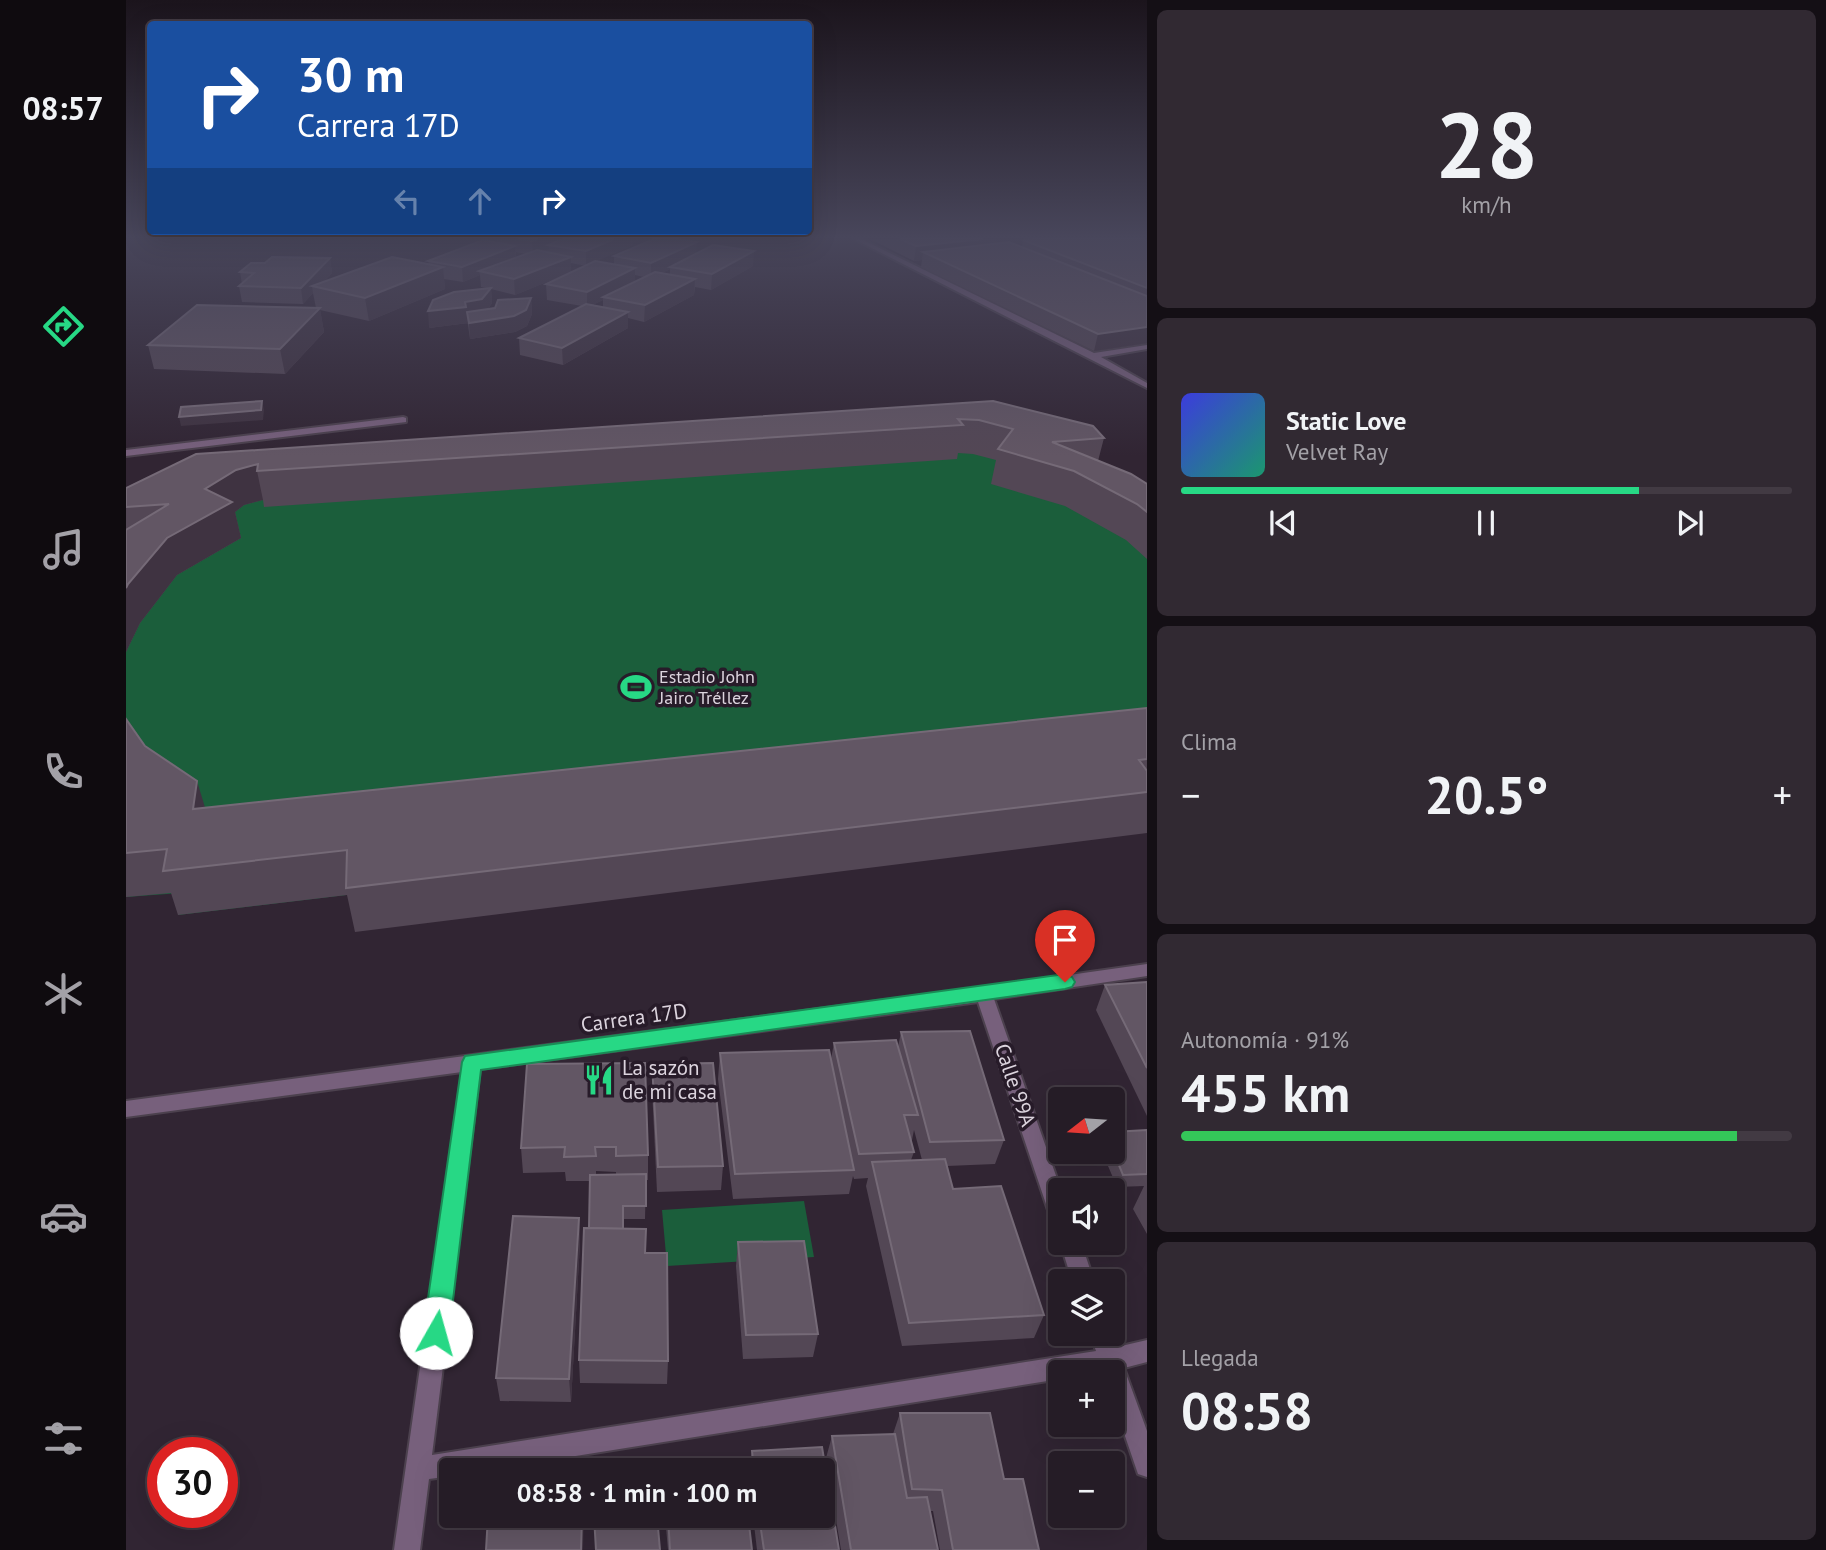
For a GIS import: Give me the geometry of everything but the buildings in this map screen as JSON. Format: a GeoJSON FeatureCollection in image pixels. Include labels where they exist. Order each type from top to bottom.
{"type":"FeatureCollection","features":[{"type":"Feature","properties":{"kind":"street"},"geometry":{"type":"LineString","coordinates":[[1003,311],[1147,386]]}},
{"type":"Feature","properties":{"kind":"street"},"geometry":{"type":"LineString","coordinates":[[1093,356],[1147,347]]}},
{"type":"Feature","properties":{"kind":"street"},"geometry":{"type":"LineString","coordinates":[[126,453],[403,420]]}},
{"type":"Feature","properties":{"kind":"street","name":"Carrera 17D"},"geometry":{"type":"LineString","coordinates":[[126,1109],[1147,970]]}},
{"type":"Feature","properties":{"kind":"street","name":"Calle 99A"},"geometry":{"type":"LineString","coordinates":[[984,994],[1048,1181]]}},
{"type":"Feature","properties":{"kind":"street"},"geometry":{"type":"LineString","coordinates":[[407,1550],[472,1062]]}},
{"type":"Feature","properties":{"kind":"street"},"geometry":{"type":"LineString","coordinates":[[1105,1346],[1110,1360],[1147,1351]]}},
{"type":"Feature","properties":{"kind":"street"},"geometry":{"type":"LineString","coordinates":[[418,1469],[1048,1370]]}},
{"type":"Feature","properties":{"kind":"street"},"geometry":{"type":"LineString","coordinates":[[1125,1403],[1147,1465]]}},
{"type":"Feature","properties":{"kind":"green space","name":"Estadio John Jairo Tréllez"},"geometry":{"type":"Polygon","coordinates":[[[986,434],[1147,527],[1147,800],[178,915],[181,893],[126,897],[126,575],[204,489],[986,434]]]}},
{"type":"Feature","properties":{"kind":"green space"},"geometry":{"type":"Polygon","coordinates":[[[804,1201],[814,1257],[667,1266],[662,1210],[804,1201]]]}},
{"type":"Feature","properties":{"kind":"place","name":"Estadio John Jairo Tréllez"},"geometry":{"type":"Point","coordinates":[636,687]}},
{"type":"Feature","properties":{"kind":"place","name":"La sazón de mi casa"},"geometry":{"type":"Point","coordinates":[599,1080]}},
{"type":"Feature","properties":{"kind":"route"},"geometry":{"type":"LineString","coordinates":[[436,1333],[472,1062],[1065,982]]}}]}
